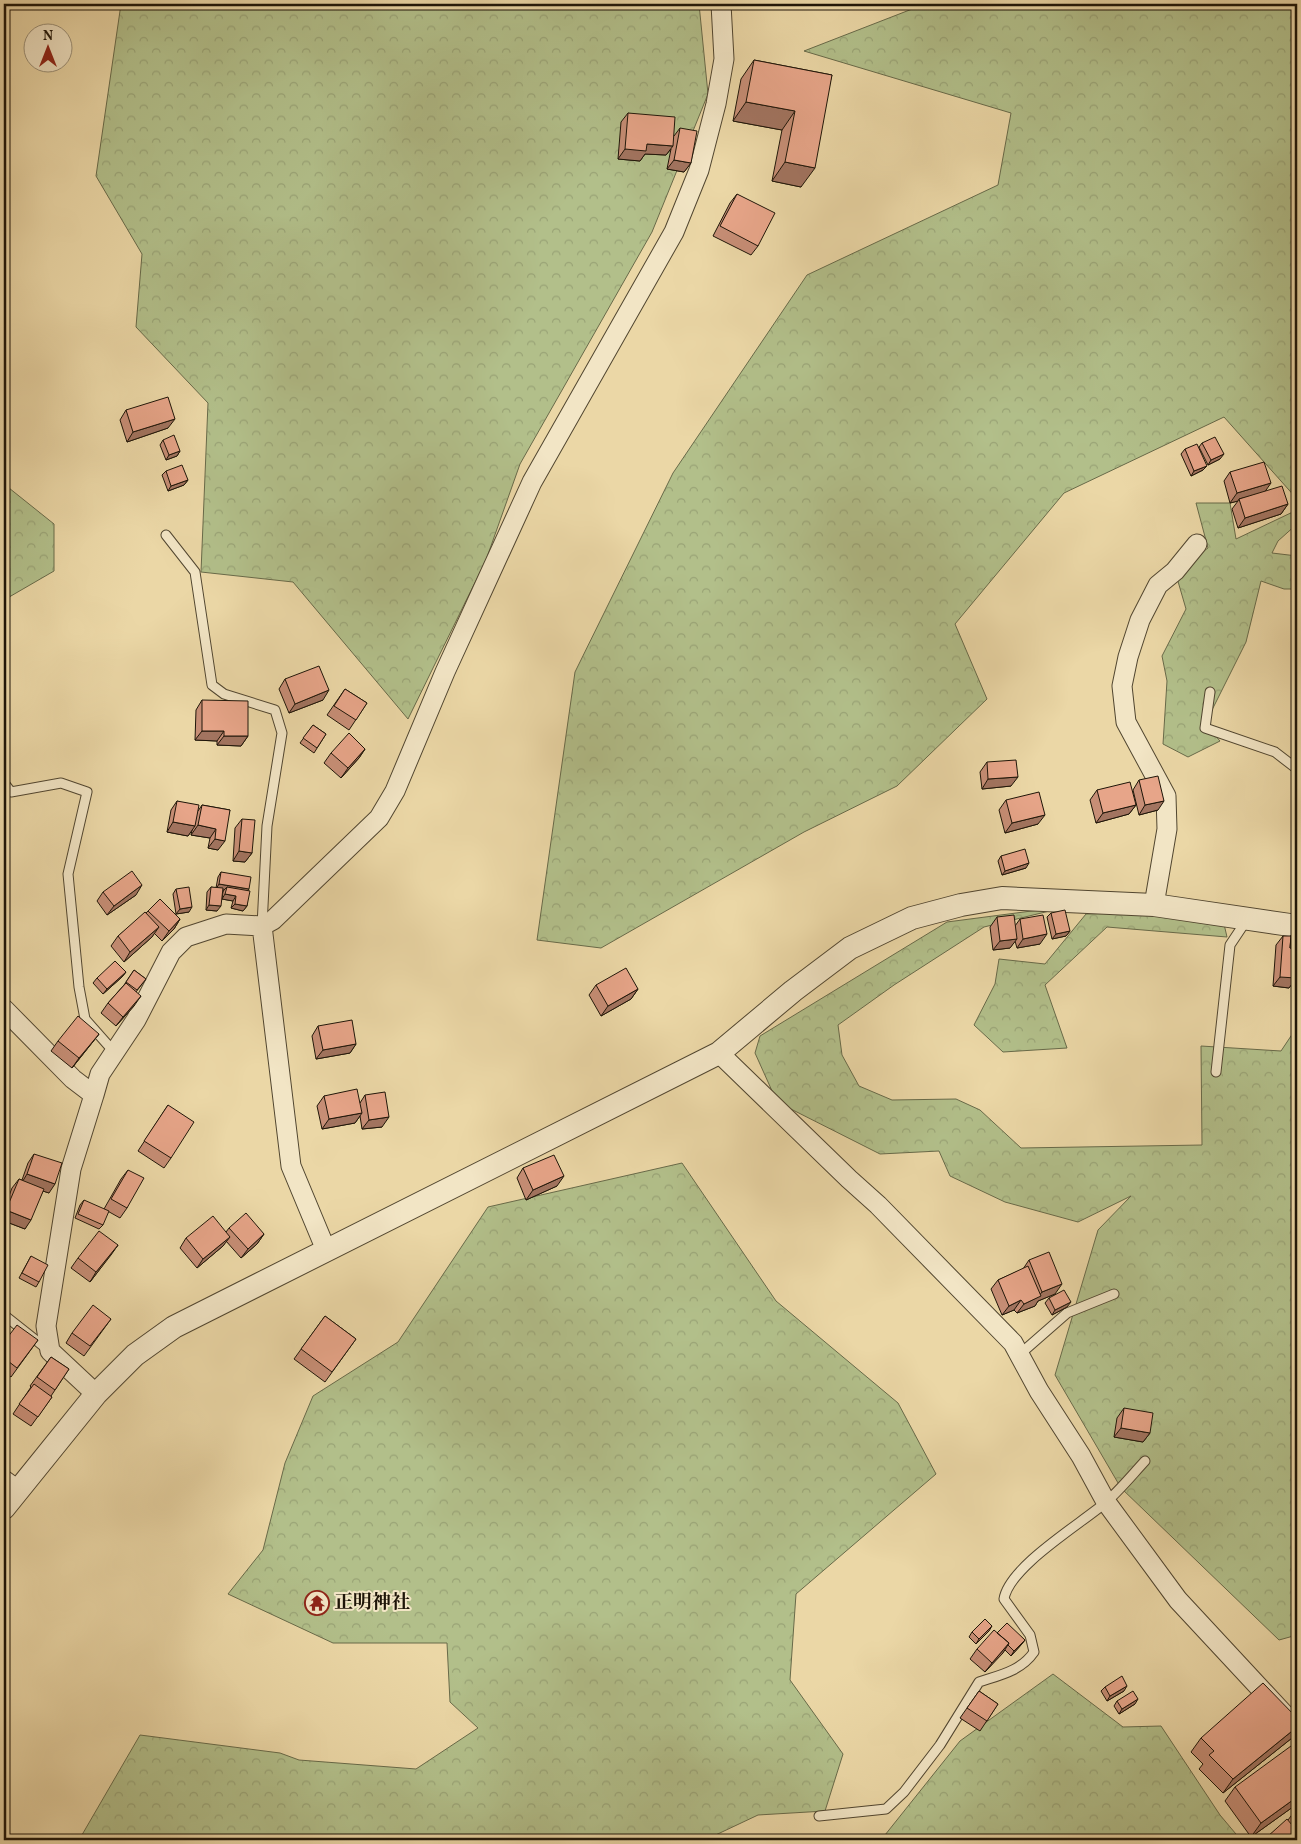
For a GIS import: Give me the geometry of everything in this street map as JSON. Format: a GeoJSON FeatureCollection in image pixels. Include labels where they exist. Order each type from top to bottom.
{"type":"FeatureCollection","features":[{"type":"Feature","properties":{"kind":"street"},"geometry":{"type":"LineString","coordinates":[[96,1394],[50,1351],[46,1326],[71,1169],[100,1074],[136,1020],[171,952],[186,937],[226,924],[262,926],[273,920],[380,818],[395,790],[445,672],[532,482],[674,232],[699,170],[716,104],[724,59],[721,4]]}},
{"type":"Feature","properties":{"kind":"street"},"geometry":{"type":"LineString","coordinates":[[1154,905],[1167,830],[1166,796],[1126,722],[1122,686],[1128,657],[1140,620],[1158,585],[1175,571],[1197,544]]}},
{"type":"Feature","properties":{"kind":"street"},"geometry":{"type":"LineString","coordinates":[[4,1508],[96,1394],[135,1355],[174,1327],[719,1053],[793,991],[850,948],[912,918],[961,905],[1002,898],[1154,905],[1297,926]]}},
{"type":"Feature","properties":{"kind":"street"},"geometry":{"type":"LineString","coordinates":[[262,926],[291,1166],[326,1250]]}},
{"type":"Feature","properties":{"kind":"street"},"geometry":{"type":"LineString","coordinates":[[4,1009],[73,1079],[94,1095]]}},
{"type":"Feature","properties":{"kind":"street"},"geometry":{"type":"LineString","coordinates":[[719,1053],[892,1219],[1013,1343],[1039,1391],[1082,1456],[1106,1502],[1178,1600],[1297,1728]]}},
{"type":"Feature","properties":{"kind":"lane"},"geometry":{"type":"LineString","coordinates":[[166,535],[195,572],[212,685],[224,694],[275,710],[282,733],[276,784],[267,826],[262,926]]}},
{"type":"Feature","properties":{"kind":"lane"},"geometry":{"type":"LineString","coordinates":[[1210,692],[1205,728],[1275,752],[1297,769]]}},
{"type":"Feature","properties":{"kind":"lane"},"geometry":{"type":"LineString","coordinates":[[4,783],[8,794],[61,783],[87,792],[68,874],[79,987],[85,1019],[115,1053]]}},
{"type":"Feature","properties":{"kind":"lane"},"geometry":{"type":"LineString","coordinates":[[1216,1072],[1230,945],[1248,918]]}},
{"type":"Feature","properties":{"kind":"lane"},"geometry":{"type":"LineString","coordinates":[[1019,1355],[1067,1313],[1114,1294]]}},
{"type":"Feature","properties":{"kind":"lane"},"geometry":{"type":"LineString","coordinates":[[4,1315],[50,1351]]}},
{"type":"Feature","properties":{"kind":"lane"},"geometry":{"type":"LineString","coordinates":[[819,1816],[886,1809],[904,1792],[940,1745],[979,1682],[1010,1672],[1027,1662],[1034,1652],[1030,1634],[1004,1599],[1006,1589],[1027,1564],[1106,1502],[1144,1461]]}},
{"type":"Feature","properties":{"kind":"lane"},"geometry":{"type":"LineString","coordinates":[[4,1474],[22,1487]]}},
{"type":"Feature","properties":{"kind":"green space"},"geometry":{"type":"Polygon","coordinates":[[[121,4],[699,4],[708,94],[652,232],[520,464],[486,560],[408,719],[293,582],[201,572],[208,403],[136,327],[142,254],[96,176],[121,4]]]}},
{"type":"Feature","properties":{"kind":"green space"},"geometry":{"type":"Polygon","coordinates":[[[925,4],[1297,4],[1297,499],[1224,417],[1064,493],[955,624],[987,699],[897,786],[804,832],[601,948],[537,940],[575,672],[673,473],[807,275],[998,185],[1011,113],[804,51],[925,4]]]}},
{"type":"Feature","properties":{"kind":"green space"},"geometry":{"type":"Polygon","coordinates":[[[4,484],[54,524],[54,571],[4,600],[4,484]]]}},
{"type":"Feature","properties":{"kind":"green space"},"geometry":{"type":"Polygon","coordinates":[[[1196,503],[1230,503],[1236,539],[1297,510],[1297,524],[1278,541],[1272,553],[1297,556],[1297,589],[1284,589],[1261,581],[1246,642],[1205,724],[1220,741],[1188,757],[1163,744],[1167,681],[1162,656],[1186,609],[1175,571],[1208,548],[1196,503]]]}},
{"type":"Feature","properties":{"kind":"green space"},"geometry":{"type":"Polygon","coordinates":[[[1070,906],[984,927],[894,985],[838,1025],[842,1055],[859,1086],[892,1100],[956,1099],[980,1110],[1021,1148],[1202,1145],[1201,1046],[1281,1051],[1297,1027],[1297,1635],[1279,1640],[1121,1488],[1055,1375],[1098,1230],[1131,1196],[1078,1222],[1005,1202],[950,1176],[939,1151],[880,1154],[777,1102],[755,1053],[760,1036],[947,922],[1070,906]]]}},
{"type":"Feature","properties":{"kind":"green space"},"geometry":{"type":"Polygon","coordinates":[[[1150,912],[1224,924],[1227,937],[1107,927],[1045,985],[1067,1048],[1003,1052],[974,1025],[995,984],[999,959],[1045,964],[1086,914],[1150,912]]]}},
{"type":"Feature","properties":{"kind":"green space"},"geometry":{"type":"Polygon","coordinates":[[[682,1163],[776,1301],[898,1403],[936,1474],[796,1594],[790,1680],[843,1754],[825,1811],[758,1815],[705,1840],[79,1840],[140,1735],[280,1753],[299,1760],[416,1769],[478,1728],[450,1702],[447,1643],[333,1643],[228,1594],[263,1550],[285,1463],[313,1396],[398,1342],[488,1207],[682,1163]]]}},
{"type":"Feature","properties":{"kind":"green space"},"geometry":{"type":"Polygon","coordinates":[[[1053,1674],[1123,1727],[1161,1726],[1220,1815],[1241,1840],[881,1840],[960,1741],[1053,1674]]]}},
{"type":"Feature","properties":{"kind":"building"},"geometry":{"type":"Polygon","coordinates":[[[754,60],[832,75],[815,168],[785,162],[795,111],[746,102],[754,60]]]}},
{"type":"Feature","properties":{"kind":"building"},"geometry":{"type":"Polygon","coordinates":[[[628,113],[675,117],[673,146],[647,144],[646,151],[625,149],[628,113]]]}},
{"type":"Feature","properties":{"kind":"building"},"geometry":{"type":"Polygon","coordinates":[[[680,128],[697,131],[691,163],[674,160],[680,128]]]}},
{"type":"Feature","properties":{"kind":"building"},"geometry":{"type":"Polygon","coordinates":[[[737,194],[775,213],[758,246],[720,226],[737,194]]]}},
{"type":"Feature","properties":{"kind":"building"},"geometry":{"type":"Polygon","coordinates":[[[168,397],[175,419],[133,432],[126,410],[168,397]]]}},
{"type":"Feature","properties":{"kind":"building"},"geometry":{"type":"Polygon","coordinates":[[[174,435],[180,451],[169,455],[163,440],[174,435]]]}},
{"type":"Feature","properties":{"kind":"building"},"geometry":{"type":"Polygon","coordinates":[[[1215,437],[1224,454],[1211,460],[1202,443],[1215,437]]]}},
{"type":"Feature","properties":{"kind":"building"},"geometry":{"type":"Polygon","coordinates":[[[1197,444],[1207,466],[1194,471],[1185,449],[1197,444]]]}},
{"type":"Feature","properties":{"kind":"building"},"geometry":{"type":"Polygon","coordinates":[[[1264,462],[1271,483],[1237,493],[1230,472],[1264,462]]]}},
{"type":"Feature","properties":{"kind":"building"},"geometry":{"type":"Polygon","coordinates":[[[182,465],[188,480],[171,486],[166,471],[182,465]]]}},
{"type":"Feature","properties":{"kind":"building"},"geometry":{"type":"Polygon","coordinates":[[[1282,486],[1288,504],[1245,518],[1239,499],[1282,486]]]}},
{"type":"Feature","properties":{"kind":"building"},"geometry":{"type":"Polygon","coordinates":[[[319,666],[329,690],[295,704],[285,679],[319,666]]]}},
{"type":"Feature","properties":{"kind":"building"},"geometry":{"type":"Polygon","coordinates":[[[345,689],[367,703],[356,720],[334,706],[345,689]]]}},
{"type":"Feature","properties":{"kind":"building"},"geometry":{"type":"Polygon","coordinates":[[[202,700],[248,701],[248,736],[224,736],[224,731],[202,731],[202,700]]]}},
{"type":"Feature","properties":{"kind":"building"},"geometry":{"type":"Polygon","coordinates":[[[313,725],[326,734],[317,748],[303,738],[313,725]]]}},
{"type":"Feature","properties":{"kind":"building"},"geometry":{"type":"Polygon","coordinates":[[[349,733],[365,749],[348,768],[331,753],[349,733]]]}},
{"type":"Feature","properties":{"kind":"building"},"geometry":{"type":"Polygon","coordinates":[[[1016,760],[1018,777],[988,779],[987,762],[1016,760]]]}},
{"type":"Feature","properties":{"kind":"building"},"geometry":{"type":"Polygon","coordinates":[[[1158,776],[1164,801],[1145,805],[1139,780],[1158,776]]]}},
{"type":"Feature","properties":{"kind":"building"},"geometry":{"type":"Polygon","coordinates":[[[1130,782],[1136,805],[1103,813],[1097,790],[1130,782]]]}},
{"type":"Feature","properties":{"kind":"building"},"geometry":{"type":"Polygon","coordinates":[[[1039,792],[1045,815],[1012,823],[1006,800],[1039,792]]]}},
{"type":"Feature","properties":{"kind":"building"},"geometry":{"type":"Polygon","coordinates":[[[177,801],[199,805],[195,826],[173,822],[177,801]]]}},
{"type":"Feature","properties":{"kind":"building"},"geometry":{"type":"Polygon","coordinates":[[[202,805],[230,810],[225,841],[215,839],[216,829],[198,825],[202,805]]]}},
{"type":"Feature","properties":{"kind":"building"},"geometry":{"type":"Polygon","coordinates":[[[242,819],[255,820],[252,853],[239,851],[242,819]]]}},
{"type":"Feature","properties":{"kind":"building"},"geometry":{"type":"Polygon","coordinates":[[[1025,849],[1029,863],[1005,871],[1001,856],[1025,849]]]}},
{"type":"Feature","properties":{"kind":"building"},"geometry":{"type":"Polygon","coordinates":[[[132,871],[142,885],[114,906],[103,892],[132,871]]]}},
{"type":"Feature","properties":{"kind":"building"},"geometry":{"type":"Polygon","coordinates":[[[221,872],[251,877],[249,889],[219,884],[221,872]]]}},
{"type":"Feature","properties":{"kind":"building"},"geometry":{"type":"Polygon","coordinates":[[[189,887],[192,907],[180,909],[176,889],[189,887]]]}},
{"type":"Feature","properties":{"kind":"building"},"geometry":{"type":"Polygon","coordinates":[[[211,887],[223,888],[221,906],[209,905],[211,887]]]}},
{"type":"Feature","properties":{"kind":"building"},"geometry":{"type":"Polygon","coordinates":[[[227,887],[250,891],[247,906],[235,904],[236,896],[225,894],[227,887]]]}},
{"type":"Feature","properties":{"kind":"building"},"geometry":{"type":"Polygon","coordinates":[[[160,899],[180,919],[169,931],[148,911],[160,899]]]}},
{"type":"Feature","properties":{"kind":"building"},"geometry":{"type":"Polygon","coordinates":[[[1065,910],[1070,931],[1056,934],[1051,913],[1065,910]]]}},
{"type":"Feature","properties":{"kind":"building"},"geometry":{"type":"Polygon","coordinates":[[[145,912],[159,927],[130,952],[118,936],[145,912]]]}},
{"type":"Feature","properties":{"kind":"building"},"geometry":{"type":"Polygon","coordinates":[[[1014,915],[1017,939],[1000,941],[997,917],[1014,915]]]}},
{"type":"Feature","properties":{"kind":"building"},"geometry":{"type":"Polygon","coordinates":[[[1043,915],[1047,934],[1023,939],[1020,919],[1043,915]]]}},
{"type":"Feature","properties":{"kind":"building"},"geometry":{"type":"Polygon","coordinates":[[[1283,936],[1291,936],[1290,948],[1297,949],[1296,978],[1280,977],[1283,936]]]}},
{"type":"Feature","properties":{"kind":"building"},"geometry":{"type":"Polygon","coordinates":[[[1291,936],[1297,936],[1297,949],[1290,948],[1291,936]]]}},
{"type":"Feature","properties":{"kind":"building"},"geometry":{"type":"Polygon","coordinates":[[[115,961],[126,972],[107,989],[97,978],[115,961]]]}},
{"type":"Feature","properties":{"kind":"building"},"geometry":{"type":"Polygon","coordinates":[[[626,968],[638,989],[608,1006],[596,985],[626,968]]]}},
{"type":"Feature","properties":{"kind":"building"},"geometry":{"type":"Polygon","coordinates":[[[134,970],[146,979],[137,990],[126,982],[134,970]]]}},
{"type":"Feature","properties":{"kind":"building"},"geometry":{"type":"Polygon","coordinates":[[[126,983],[141,996],[123,1017],[108,1003],[126,983]]]}},
{"type":"Feature","properties":{"kind":"building"},"geometry":{"type":"Polygon","coordinates":[[[78,1016],[99,1034],[79,1058],[58,1041],[78,1016]]]}},
{"type":"Feature","properties":{"kind":"building"},"geometry":{"type":"Polygon","coordinates":[[[352,1020],[356,1044],[323,1050],[318,1026],[352,1020]]]}},
{"type":"Feature","properties":{"kind":"building"},"geometry":{"type":"Polygon","coordinates":[[[357,1089],[362,1113],[329,1119],[324,1096],[357,1089]]]}},
{"type":"Feature","properties":{"kind":"building"},"geometry":{"type":"Polygon","coordinates":[[[385,1092],[389,1117],[369,1120],[365,1095],[385,1092]]]}},
{"type":"Feature","properties":{"kind":"building"},"geometry":{"type":"Polygon","coordinates":[[[168,1105],[194,1122],[171,1158],[144,1141],[168,1105]]]}},
{"type":"Feature","properties":{"kind":"building"},"geometry":{"type":"Polygon","coordinates":[[[34,1154],[62,1163],[55,1184],[27,1174],[34,1154]]]}},
{"type":"Feature","properties":{"kind":"building"},"geometry":{"type":"Polygon","coordinates":[[[554,1155],[564,1176],[533,1190],[523,1168],[554,1155]]]}},
{"type":"Feature","properties":{"kind":"building"},"geometry":{"type":"Polygon","coordinates":[[[128,1170],[144,1178],[127,1208],[111,1199],[128,1170]]]}},
{"type":"Feature","properties":{"kind":"building"},"geometry":{"type":"Polygon","coordinates":[[[19,1179],[44,1189],[31,1220],[6,1210],[19,1179]]]}},
{"type":"Feature","properties":{"kind":"building"},"geometry":{"type":"Polygon","coordinates":[[[84,1200],[109,1211],[103,1225],[78,1214],[84,1200]]]}},
{"type":"Feature","properties":{"kind":"building"},"geometry":{"type":"Polygon","coordinates":[[[246,1213],[264,1234],[248,1249],[229,1228],[246,1213]]]}},
{"type":"Feature","properties":{"kind":"building"},"geometry":{"type":"Polygon","coordinates":[[[213,1216],[230,1237],[203,1259],[186,1238],[213,1216]]]}},
{"type":"Feature","properties":{"kind":"building"},"geometry":{"type":"Polygon","coordinates":[[[99,1231],[118,1245],[96,1272],[78,1258],[99,1231]]]}},
{"type":"Feature","properties":{"kind":"building"},"geometry":{"type":"Polygon","coordinates":[[[1049,1252],[1062,1284],[1042,1292],[1029,1260],[1049,1252]]]}},
{"type":"Feature","properties":{"kind":"building"},"geometry":{"type":"Polygon","coordinates":[[[31,1256],[48,1265],[39,1282],[22,1273],[31,1256]]]}},
{"type":"Feature","properties":{"kind":"building"},"geometry":{"type":"Polygon","coordinates":[[[1028,1266],[1041,1296],[1024,1304],[1021,1300],[1009,1306],[998,1280],[1028,1266]]]}},
{"type":"Feature","properties":{"kind":"building"},"geometry":{"type":"Polygon","coordinates":[[[1064,1290],[1071,1302],[1055,1310],[1049,1298],[1064,1290]]]}},
{"type":"Feature","properties":{"kind":"building"},"geometry":{"type":"Polygon","coordinates":[[[93,1305],[111,1319],[90,1346],[72,1333],[93,1305]]]}},
{"type":"Feature","properties":{"kind":"building"},"geometry":{"type":"Polygon","coordinates":[[[325,1316],[356,1339],[332,1372],[301,1349],[325,1316]]]}},
{"type":"Feature","properties":{"kind":"building"},"geometry":{"type":"Polygon","coordinates":[[[17,1325],[38,1340],[17,1368],[4,1358],[4,1342],[17,1325]]]}},
{"type":"Feature","properties":{"kind":"building"},"geometry":{"type":"Polygon","coordinates":[[[51,1357],[69,1369],[55,1390],[37,1377],[51,1357]]]}},
{"type":"Feature","properties":{"kind":"building"},"geometry":{"type":"Polygon","coordinates":[[[34,1384],[52,1397],[38,1417],[19,1404],[34,1384]]]}},
{"type":"Feature","properties":{"kind":"building"},"geometry":{"type":"Polygon","coordinates":[[[1124,1408],[1153,1413],[1150,1433],[1121,1428],[1124,1408]]]}},
{"type":"Feature","properties":{"kind":"building"},"geometry":{"type":"Polygon","coordinates":[[[985,1619],[992,1626],[979,1639],[972,1632],[985,1619]]]}},
{"type":"Feature","properties":{"kind":"building"},"geometry":{"type":"Polygon","coordinates":[[[1007,1623],[1025,1640],[1014,1651],[1008,1645],[1009,1643],[997,1633],[1007,1623]]]}},
{"type":"Feature","properties":{"kind":"building"},"geometry":{"type":"Polygon","coordinates":[[[994,1630],[1009,1643],[992,1663],[977,1649],[994,1630]]]}},
{"type":"Feature","properties":{"kind":"building"},"geometry":{"type":"Polygon","coordinates":[[[1122,1676],[1127,1686],[1110,1696],[1105,1687],[1122,1676]]]}},
{"type":"Feature","properties":{"kind":"building"},"geometry":{"type":"Polygon","coordinates":[[[1263,1683],[1297,1718],[1297,1727],[1233,1779],[1209,1755],[1214,1751],[1201,1738],[1263,1683]]]}},
{"type":"Feature","properties":{"kind":"building"},"geometry":{"type":"Polygon","coordinates":[[[979,1691],[998,1704],[987,1721],[967,1708],[979,1691]]]}},
{"type":"Feature","properties":{"kind":"building"},"geometry":{"type":"Polygon","coordinates":[[[1133,1691],[1138,1699],[1122,1709],[1117,1701],[1133,1691]]]}},
{"type":"Feature","properties":{"kind":"building"},"geometry":{"type":"Polygon","coordinates":[[[1291,1746],[1297,1754],[1297,1797],[1261,1823],[1235,1787],[1291,1746]]]}},
{"type":"Feature","properties":{"kind":"building"},"geometry":{"type":"Polygon","coordinates":[[[1287,1819],[1297,1831],[1297,1840],[1270,1840],[1267,1837],[1287,1819]]]}},
{"type":"Feature","properties":{"kind":"place","name":"正明神社"},"geometry":{"type":"Point","coordinates":[317,1603]}}]}
